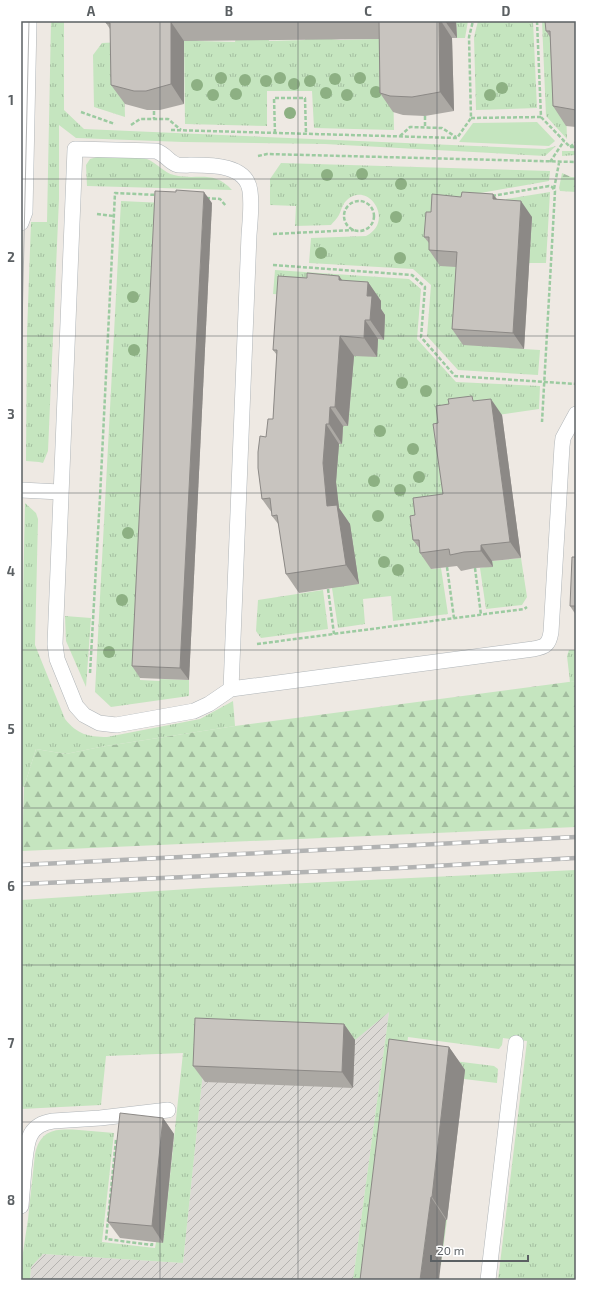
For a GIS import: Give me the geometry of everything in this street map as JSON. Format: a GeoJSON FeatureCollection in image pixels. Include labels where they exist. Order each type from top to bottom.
{"type":"FeatureCollection","features":[{"type":"Feature","properties":{"kind":"lane"},"geometry":{"type":"LineString","coordinates":[[21,223],[25,212],[30,21]]}},
{"type":"Feature","properties":{"kind":"lane"},"geometry":{"type":"LineString","coordinates":[[231,689],[250,191],[244,178],[236,171],[226,167],[178,165],[170,161],[166,155],[156,151],[75,149],[60,492],[55,652],[76,706],[79,711],[94,721],[116,725],[194,711],[209,704],[231,689],[541,648],[547,645],[552,626],[563,438],[576,414]]}},
{"type":"Feature","properties":{"kind":"lane"},"geometry":{"type":"LineString","coordinates":[[21,490],[60,492]]}},
{"type":"Feature","properties":{"kind":"lane"},"geometry":{"type":"LineString","coordinates":[[488,1280],[516,1043]]}},
{"type":"Feature","properties":{"kind":"lane"},"geometry":{"type":"LineString","coordinates":[[21,1206],[27,1145],[31,1134],[37,1127],[53,1121],[100,1118],[168,1110]]}},
{"type":"Feature","properties":{"kind":"path"},"geometry":{"type":"LineString","coordinates":[[457,138],[471,118],[469,37],[473,21]]}},
{"type":"Feature","properties":{"kind":"path"},"geometry":{"type":"LineString","coordinates":[[537,21],[541,116],[570,147],[576,147]]}},
{"type":"Feature","properties":{"kind":"path"},"geometry":{"type":"LineString","coordinates":[[275,134],[274,98],[305,98],[306,134]]}},
{"type":"Feature","properties":{"kind":"path"},"geometry":{"type":"LineString","coordinates":[[154,111],[154,119]]}},
{"type":"Feature","properties":{"kind":"path"},"geometry":{"type":"LineString","coordinates":[[81,112],[120,126]]}},
{"type":"Feature","properties":{"kind":"path"},"geometry":{"type":"LineString","coordinates":[[425,116],[425,127]]}},
{"type":"Feature","properties":{"kind":"path"},"geometry":{"type":"LineString","coordinates":[[471,118],[541,116]]}},
{"type":"Feature","properties":{"kind":"path"},"geometry":{"type":"LineString","coordinates":[[134,128],[126,128],[140,119],[168,119],[182,130]]}},
{"type":"Feature","properties":{"kind":"path"},"geometry":{"type":"LineString","coordinates":[[399,136],[410,127],[425,127],[442,128],[457,138]]}},
{"type":"Feature","properties":{"kind":"path"},"geometry":{"type":"LineString","coordinates":[[166,130],[457,138]]}},
{"type":"Feature","properties":{"kind":"path"},"geometry":{"type":"LineString","coordinates":[[550,162],[564,141]]}},
{"type":"Feature","properties":{"kind":"path"},"geometry":{"type":"LineString","coordinates":[[570,147],[576,142]]}},
{"type":"Feature","properties":{"kind":"path"},"geometry":{"type":"LineString","coordinates":[[218,166],[267,154],[559,163],[576,162]]}},
{"type":"Feature","properties":{"kind":"path"},"geometry":{"type":"LineString","coordinates":[[542,430],[556,195],[554,189],[559,163]]}},
{"type":"Feature","properties":{"kind":"path"},"geometry":{"type":"LineString","coordinates":[[491,202],[492,196],[549,186],[554,189]]}},
{"type":"Feature","properties":{"kind":"path"},"geometry":{"type":"LineString","coordinates":[[90,676],[115,193],[160,195]]}},
{"type":"Feature","properties":{"kind":"path"},"geometry":{"type":"LineString","coordinates":[[205,198],[220,199],[249,235],[364,230],[372,224],[374,215],[370,206],[362,202],[357,201],[348,205],[344,214],[346,224],[349,228],[354,230]]}},
{"type":"Feature","properties":{"kind":"path"},"geometry":{"type":"LineString","coordinates":[[248,263],[412,275],[425,287],[421,337],[455,376],[576,384]]}},
{"type":"Feature","properties":{"kind":"path"},"geometry":{"type":"LineString","coordinates":[[447,567],[454,618]]}},
{"type":"Feature","properties":{"kind":"path"},"geometry":{"type":"LineString","coordinates":[[475,568],[481,615]]}},
{"type":"Feature","properties":{"kind":"path"},"geometry":{"type":"LineString","coordinates":[[328,589],[334,634]]}},
{"type":"Feature","properties":{"kind":"path"},"geometry":{"type":"LineString","coordinates":[[254,644],[481,615],[524,609],[529,606]]}},
{"type":"Feature","properties":{"kind":"path"},"geometry":{"type":"LineString","coordinates":[[119,1116],[106,1239],[152,1245],[152,1241]]}},
{"type":"Feature","properties":{"kind":"shaded area"},"geometry":{"type":"Polygon","coordinates":[[[389,1012],[353,1280],[30,1280],[31,1267],[43,1254],[183,1263],[207,1034],[389,1012]]]}},
{"type":"Feature","properties":{"kind":"green space"},"geometry":{"type":"Polygon","coordinates":[[[51,21],[64,21],[64,110],[84,129],[545,149],[556,146],[545,156],[325,144],[183,142],[76,138],[59,125],[59,199],[48,451],[43,463],[26,461],[27,333],[31,222],[47,222],[51,21]]]}},
{"type":"Feature","properties":{"kind":"green space"},"geometry":{"type":"Polygon","coordinates":[[[456,21],[468,21],[465,38],[457,38],[456,21]]]}},
{"type":"Feature","properties":{"kind":"green space"},"geometry":{"type":"Polygon","coordinates":[[[478,21],[533,21],[537,108],[476,110],[474,37],[478,21]]]}},
{"type":"Feature","properties":{"kind":"green space"},"geometry":{"type":"Polygon","coordinates":[[[542,21],[558,21],[564,50],[567,139],[546,116],[542,21]]]}},
{"type":"Feature","properties":{"kind":"green space"},"geometry":{"type":"Polygon","coordinates":[[[392,34],[394,130],[314,128],[312,91],[267,91],[267,126],[185,124],[184,37],[199,41],[235,42],[236,36],[268,36],[269,41],[305,40],[306,36],[340,40],[376,39],[392,34]]]}},
{"type":"Feature","properties":{"kind":"green space"},"geometry":{"type":"Polygon","coordinates":[[[123,42],[125,117],[94,107],[93,55],[102,43],[123,42]]]}},
{"type":"Feature","properties":{"kind":"green space"},"geometry":{"type":"Polygon","coordinates":[[[537,122],[555,141],[549,146],[459,142],[473,123],[537,122]]]}},
{"type":"Feature","properties":{"kind":"green space"},"geometry":{"type":"Polygon","coordinates":[[[562,151],[576,151],[576,155],[562,156],[562,151]]]}},
{"type":"Feature","properties":{"kind":"green space"},"geometry":{"type":"Polygon","coordinates":[[[101,156],[147,159],[170,174],[182,177],[211,178],[225,184],[232,190],[87,186],[86,165],[90,159],[101,156]]]}},
{"type":"Feature","properties":{"kind":"green space"},"geometry":{"type":"Polygon","coordinates":[[[281,163],[550,171],[549,181],[475,194],[473,268],[524,349],[540,350],[538,375],[458,370],[427,336],[431,285],[413,269],[309,263],[311,238],[366,236],[374,229],[378,222],[379,213],[371,199],[356,195],[346,201],[331,225],[295,226],[296,206],[270,205],[270,179],[281,163]]]}},
{"type":"Feature","properties":{"kind":"green space"},"geometry":{"type":"Polygon","coordinates":[[[562,173],[571,177],[576,177],[576,192],[560,191],[559,188],[562,173]]]}},
{"type":"Feature","properties":{"kind":"green space"},"geometry":{"type":"Polygon","coordinates":[[[550,192],[546,263],[529,263],[532,217],[504,215],[506,199],[550,192]]]}},
{"type":"Feature","properties":{"kind":"green space"},"geometry":{"type":"Polygon","coordinates":[[[121,201],[164,203],[140,680],[189,680],[189,696],[111,707],[95,692],[121,201]]]}},
{"type":"Feature","properties":{"kind":"green space"},"geometry":{"type":"Polygon","coordinates":[[[275,270],[409,279],[421,289],[417,339],[456,382],[540,386],[539,409],[484,417],[449,476],[431,569],[441,568],[448,614],[393,621],[391,596],[363,599],[365,624],[338,628],[332,588],[340,525],[335,498],[337,443],[343,426],[348,426],[351,390],[344,355],[378,339],[383,340],[321,297],[273,294],[275,270]]]}},
{"type":"Feature","properties":{"kind":"green space"},"geometry":{"type":"Polygon","coordinates":[[[25,503],[36,513],[38,519],[35,645],[65,719],[69,724],[83,734],[107,737],[200,719],[233,701],[235,726],[100,747],[66,754],[36,749],[24,787],[21,786],[21,691],[25,503]]]}},
{"type":"Feature","properties":{"kind":"green space"},"geometry":{"type":"Polygon","coordinates":[[[521,558],[527,597],[522,605],[486,609],[480,568],[492,566],[492,561],[521,558]]]}},
{"type":"Feature","properties":{"kind":"green space"},"geometry":{"type":"Polygon","coordinates":[[[323,590],[328,629],[261,638],[256,631],[258,600],[323,590]]]}},
{"type":"Feature","properties":{"kind":"green space"},"geometry":{"type":"Polygon","coordinates":[[[65,616],[91,618],[86,687],[66,641],[65,616]]]}},
{"type":"Feature","properties":{"kind":"green space"},"geometry":{"type":"Polygon","coordinates":[[[569,650],[576,650],[576,681],[570,682],[567,656],[569,650]]]}},
{"type":"Feature","properties":{"kind":"green space"},"geometry":{"type":"Polygon","coordinates":[[[576,681],[576,827],[22,851],[24,787],[36,749],[66,754],[100,747],[235,726],[576,681]]]}},
{"type":"Feature","properties":{"kind":"green space"},"geometry":{"type":"Polygon","coordinates":[[[576,870],[576,1280],[498,1280],[527,1041],[503,1038],[502,1045],[499,1049],[408,1037],[406,1055],[494,1066],[498,1069],[497,1083],[464,1079],[386,1212],[447,1220],[441,1265],[378,1280],[353,1280],[389,1012],[355,1040],[207,1034],[183,1263],[43,1254],[31,1267],[30,1280],[21,1280],[21,1266],[35,1154],[41,1139],[57,1130],[114,1133],[102,1242],[155,1248],[156,1242],[163,1242],[183,1053],[106,1056],[101,1105],[21,1109],[21,900],[204,888],[576,870]]]}},
{"type":"Feature","properties":{"kind":"building"},"geometry":{"type":"Polygon","coordinates":[[[106,21],[284,21],[171,22],[171,84],[146,91],[134,91],[111,85],[110,23],[106,23],[106,21]]]}},
{"type":"Feature","properties":{"kind":"building"},"geometry":{"type":"Polygon","coordinates":[[[379,21],[439,21],[440,92],[412,97],[390,96],[380,93],[379,21]]]}},
{"type":"Feature","properties":{"kind":"building"},"geometry":{"type":"Polygon","coordinates":[[[545,21],[576,21],[576,110],[553,106],[550,31],[546,31],[545,21]]]}},
{"type":"Feature","properties":{"kind":"building"},"geometry":{"type":"Polygon","coordinates":[[[176,190],[204,192],[180,668],[132,666],[155,191],[176,192],[176,190]]]}},
{"type":"Feature","properties":{"kind":"building"},"geometry":{"type":"Polygon","coordinates":[[[462,192],[493,194],[493,199],[521,201],[513,333],[452,329],[457,252],[429,250],[429,237],[424,237],[426,212],[431,212],[432,194],[461,197],[462,192]]]}},
{"type":"Feature","properties":{"kind":"building"},"geometry":{"type":"Polygon","coordinates":[[[307,273],[339,276],[339,280],[368,282],[367,296],[372,296],[370,320],[365,320],[364,338],[340,336],[335,407],[330,407],[329,424],[326,424],[323,463],[327,506],[337,505],[346,565],[286,574],[277,515],[272,516],[270,498],[262,499],[258,468],[258,452],[260,436],[266,437],[268,419],[273,419],[277,350],[273,350],[278,276],[307,278],[307,273]]]}},
{"type":"Feature","properties":{"kind":"building"},"geometry":{"type":"Polygon","coordinates":[[[472,396],[473,401],[491,399],[510,542],[481,545],[481,551],[450,555],[449,549],[420,553],[419,540],[413,540],[410,516],[415,515],[413,498],[443,494],[433,424],[438,423],[436,406],[449,404],[448,399],[472,396]]]}},
{"type":"Feature","properties":{"kind":"building"},"geometry":{"type":"Polygon","coordinates":[[[572,557],[576,557],[576,606],[570,606],[572,557]]]}},
{"type":"Feature","properties":{"kind":"building"},"geometry":{"type":"Polygon","coordinates":[[[195,1018],[344,1024],[342,1072],[193,1066],[195,1018]]]}},
{"type":"Feature","properties":{"kind":"building"},"geometry":{"type":"Polygon","coordinates":[[[389,1039],[449,1047],[432,1197],[420,1280],[360,1280],[389,1039]]]}},
{"type":"Feature","properties":{"kind":"building"},"geometry":{"type":"Polygon","coordinates":[[[120,1113],[163,1118],[152,1226],[108,1222],[120,1113]]]}},
{"type":"Feature","properties":{"kind":"tram line"},"geometry":{"type":"LineString","coordinates":[[21,372],[29,21]]}},
{"type":"Feature","properties":{"kind":"railway"},"geometry":{"type":"LineString","coordinates":[[21,865],[576,837]]}},
{"type":"Feature","properties":{"kind":"railway"},"geometry":{"type":"LineString","coordinates":[[21,884],[399,868],[576,858]]}}]}
